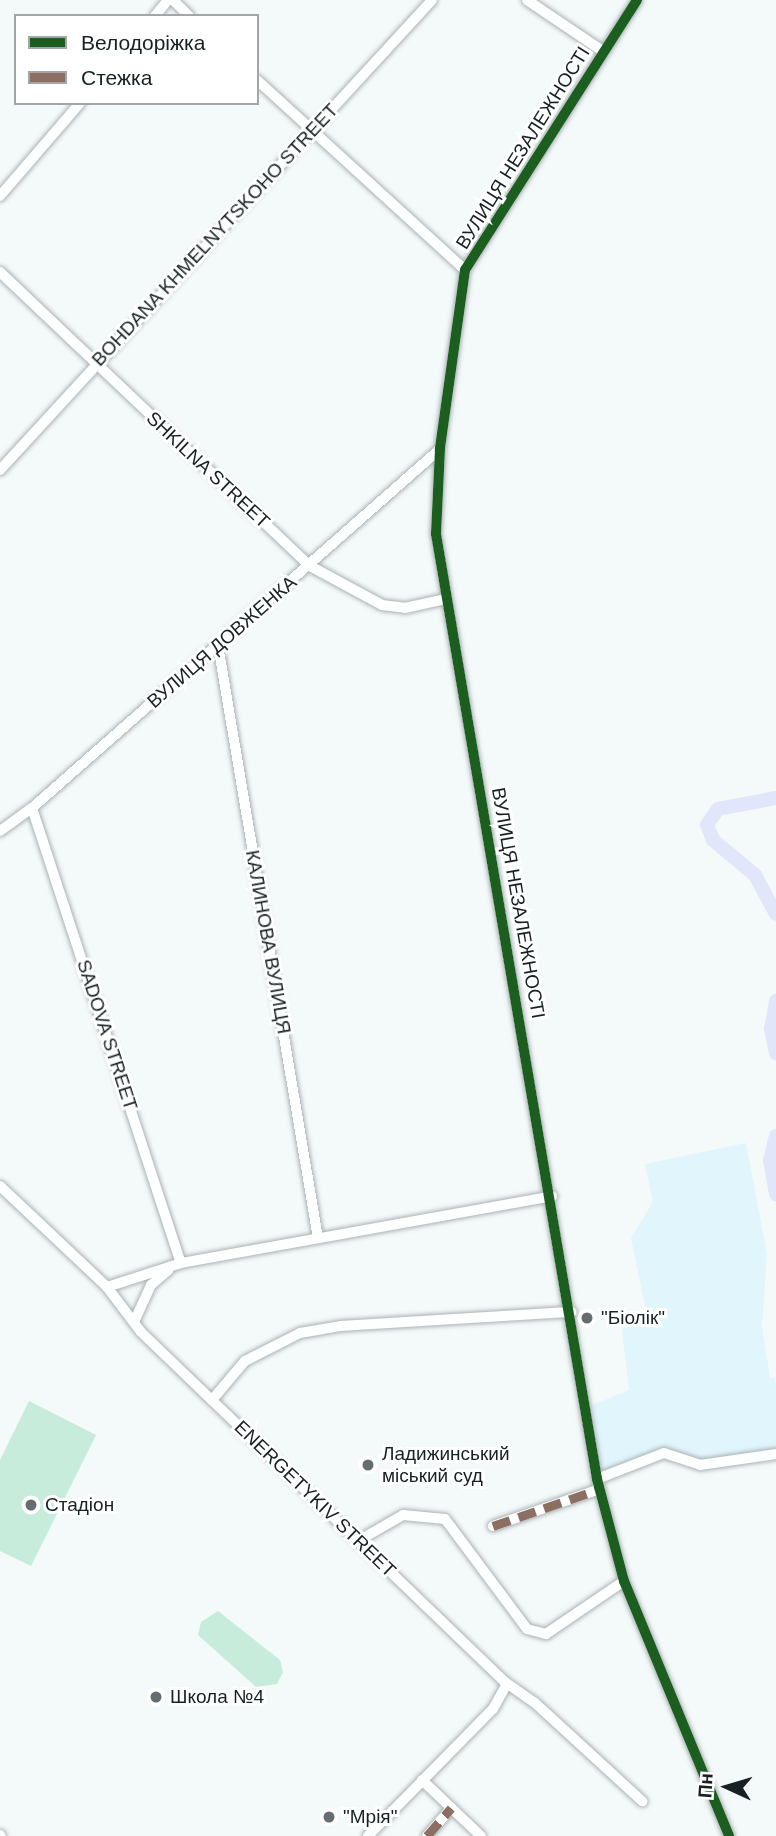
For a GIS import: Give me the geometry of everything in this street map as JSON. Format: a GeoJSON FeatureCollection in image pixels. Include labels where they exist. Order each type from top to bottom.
{"type":"FeatureCollection","features":[{"type":"Feature","properties":{"kind":"street"},"geometry":{"type":"LineString","coordinates":[[157,14],[171,0],[187,14]]}},
{"type":"Feature","properties":{"kind":"street","name":"BOHDANA KHMELNYTSKOHO STREET"},"geometry":{"type":"LineString","coordinates":[[0,470],[95,363],[432,0]]}},
{"type":"Feature","properties":{"kind":"street"},"geometry":{"type":"LineString","coordinates":[[527,0],[604,52]]}},
{"type":"Feature","properties":{"kind":"street","name":"ВУЛИЦЯ НЕЗАЛЕЖНОСТІ"},"geometry":{"type":"LineString","coordinates":[[637,0],[465,270],[440,449],[436,534],[572,1312],[583,1409],[599,1484],[624,1581],[729,1836]]}},
{"type":"Feature","properties":{"kind":"street"},"geometry":{"type":"LineString","coordinates":[[259,82],[465,270]]}},
{"type":"Feature","properties":{"kind":"street"},"geometry":{"type":"LineString","coordinates":[[0,196],[78,105]]}},
{"type":"Feature","properties":{"kind":"street","name":"SHKILNA STREET"},"geometry":{"type":"LineString","coordinates":[[0,272],[310,566],[382,605],[405,608],[446,599]]}},
{"type":"Feature","properties":{"kind":"street","name":"ВУЛИЦЯ ДОВЖЕНКА"},"geometry":{"type":"LineString","coordinates":[[0,831],[32,807],[310,566],[440,449]]}},
{"type":"Feature","properties":{"kind":"street","name":"КАЛИНОВА ВУЛИЦЯ"},"geometry":{"type":"LineString","coordinates":[[218,645],[318,1238]]}},
{"type":"Feature","properties":{"kind":"street","name":"SADOVA STREET"},"geometry":{"type":"LineString","coordinates":[[32,807],[177,1264]]}},
{"type":"Feature","properties":{"kind":"street","name":"ENERGETYKIV STREET"},"geometry":{"type":"LineString","coordinates":[[0,1186],[107,1287],[134,1322],[212,1400],[507,1684],[534,1702],[642,1801]]}},
{"type":"Feature","properties":{"kind":"street"},"geometry":{"type":"LineString","coordinates":[[107,1287],[177,1264],[552,1196]]}},
{"type":"Feature","properties":{"kind":"street"},"geometry":{"type":"LineString","coordinates":[[134,1322],[150,1285],[177,1264]]}},
{"type":"Feature","properties":{"kind":"street"},"geometry":{"type":"LineString","coordinates":[[212,1400],[245,1360],[300,1333],[341,1326],[572,1312]]}},
{"type":"Feature","properties":{"kind":"street"},"geometry":{"type":"LineString","coordinates":[[493,1526],[599,1484],[664,1453],[700,1465],[776,1454]]}},
{"type":"Feature","properties":{"kind":"street"},"geometry":{"type":"LineString","coordinates":[[358,1541],[403,1515],[445,1519],[527,1629],[546,1634],[624,1581]]}},
{"type":"Feature","properties":{"kind":"street"},"geometry":{"type":"LineString","coordinates":[[368,1836],[504,1697],[507,1684]]}},
{"type":"Feature","properties":{"kind":"street"},"geometry":{"type":"LineString","coordinates":[[422,1780],[481,1836]]}},
{"type":"Feature","properties":{"kind":"street"},"geometry":{"type":"LineString","coordinates":[[427,1836],[451,1808]]}},
{"type":"Feature","properties":{"kind":"shaded area"},"geometry":{"type":"Polygon","coordinates":[[[746,1143],[767,1254],[762,1326],[770,1378],[775,1377],[776,1384],[776,1454],[700,1465],[664,1453],[597,1479],[583,1409],[629,1390],[621,1320],[647,1315],[631,1238],[653,1202],[645,1164],[746,1143]]]}},
{"type":"Feature","properties":{"kind":"green space","name":"Стадіон"},"geometry":{"type":"Polygon","coordinates":[[[29,1401],[96,1435],[31,1566],[0,1551],[0,1460],[29,1401]]]}},
{"type":"Feature","properties":{"kind":"green space"},"geometry":{"type":"Polygon","coordinates":[[[218,1611],[280,1660],[283,1672],[277,1684],[256,1687],[198,1635],[201,1622],[218,1611]]]}},
{"type":"Feature","properties":{"kind":"waterway"},"geometry":{"type":"LineString","coordinates":[[776,798],[718,809],[707,825],[713,840],[755,875],[776,914]]}},
{"type":"Feature","properties":{"kind":"waterway"},"geometry":{"type":"LineString","coordinates":[[776,1001],[771,1029],[776,1053]]}},
{"type":"Feature","properties":{"kind":"waterway"},"geometry":{"type":"LineString","coordinates":[[776,1136],[770,1160],[776,1194]]}},
{"type":"Feature","properties":{"kind":"marked path"},"geometry":{"type":"LineString","coordinates":[[493,1526],[600,1489]]}},
{"type":"Feature","properties":{"kind":"marked path"},"geometry":{"type":"LineString","coordinates":[[427,1836],[451,1808]]}},
{"type":"Feature","properties":{"kind":"cycle path"},"geometry":{"type":"LineString","coordinates":[[637,0],[465,270],[440,449],[436,534],[597,1479],[624,1581],[729,1836]]}},
{"type":"Feature","properties":{"kind":"place","name":"\"Біолік\""},"geometry":{"type":"Point","coordinates":[587,1318]}},
{"type":"Feature","properties":{"kind":"place","name":"Ладижинський міський суд"},"geometry":{"type":"Point","coordinates":[368,1465]}},
{"type":"Feature","properties":{"kind":"place","name":"Стадіон"},"geometry":{"type":"Point","coordinates":[31,1505]}},
{"type":"Feature","properties":{"kind":"place","name":"Школа №4"},"geometry":{"type":"Point","coordinates":[156,1697]}},
{"type":"Feature","properties":{"kind":"place","name":"\"Мрія\""},"geometry":{"type":"Point","coordinates":[329,1817]}}]}
